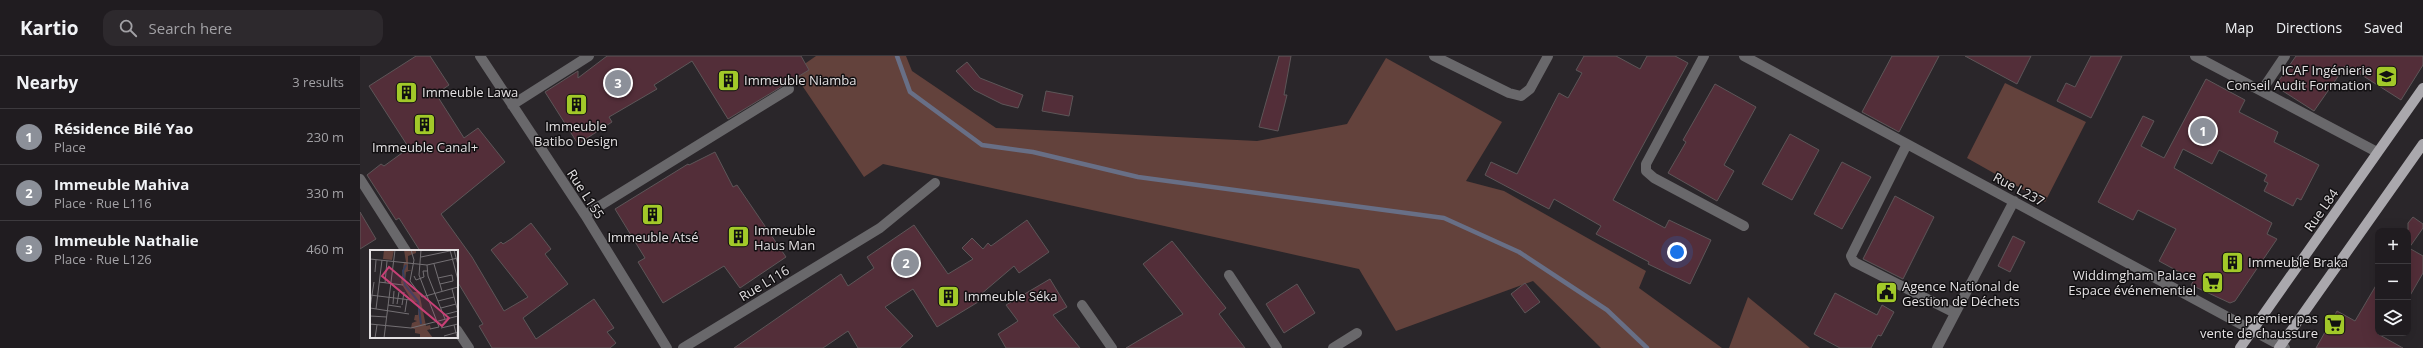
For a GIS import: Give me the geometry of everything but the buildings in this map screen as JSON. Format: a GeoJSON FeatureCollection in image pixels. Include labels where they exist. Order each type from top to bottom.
{"type":"FeatureCollection","features":[{"type":"Feature","properties":{"kind":"main road","name":"Rue L84"},"geometry":{"type":"LineString","coordinates":[[2240,348],[2423,88]]}},
{"type":"Feature","properties":{"kind":"main road"},"geometry":{"type":"LineString","coordinates":[[2282,347],[2423,144]]}},
{"type":"Feature","properties":{"kind":"street","name":"Rue L155"},"geometry":{"type":"LineString","coordinates":[[480,56],[585,215],[668,348]]}},
{"type":"Feature","properties":{"kind":"street"},"geometry":{"type":"LineString","coordinates":[[512,105],[589,56]]}},
{"type":"Feature","properties":{"kind":"street"},"geometry":{"type":"LineString","coordinates":[[1434,56],[1509,93],[1522,96],[1530,89],[1548,56]]}},
{"type":"Feature","properties":{"kind":"street"},"geometry":{"type":"LineString","coordinates":[[1704,56],[1646,164],[1646,171],[1654,178],[1744,226]]}},
{"type":"Feature","properties":{"kind":"street","name":"Rue L237"},"geometry":{"type":"LineString","coordinates":[[1744,56],[2282,347]]}},
{"type":"Feature","properties":{"kind":"street"},"geometry":{"type":"LineString","coordinates":[[2196,56],[2377,152]]}},
{"type":"Feature","properties":{"kind":"street"},"geometry":{"type":"LineString","coordinates":[[2262,90],[2285,56]]}},
{"type":"Feature","properties":{"kind":"street"},"geometry":{"type":"LineString","coordinates":[[585,215],[789,90]]}},
{"type":"Feature","properties":{"kind":"street"},"geometry":{"type":"LineString","coordinates":[[1907,144],[1851,256],[1854,262],[1955,313]]}},
{"type":"Feature","properties":{"kind":"street"},"geometry":{"type":"LineString","coordinates":[[360,179],[405,250]]}},
{"type":"Feature","properties":{"kind":"street","name":"Rue L116"},"geometry":{"type":"LineString","coordinates":[[683,348],[880,228],[935,183]]}},
{"type":"Feature","properties":{"kind":"street"},"geometry":{"type":"LineString","coordinates":[[1937,348],[2014,201]]}},
{"type":"Feature","properties":{"kind":"street"},"geometry":{"type":"LineString","coordinates":[[1229,275],[1277,348]]}},
{"type":"Feature","properties":{"kind":"street"},"geometry":{"type":"LineString","coordinates":[[1082,305],[1112,348]]}},
{"type":"Feature","properties":{"kind":"street"},"geometry":{"type":"LineString","coordinates":[[458,332],[469,348]]}},
{"type":"Feature","properties":{"kind":"street"},"geometry":{"type":"LineString","coordinates":[[1333,348],[1357,333]]}},
{"type":"Feature","properties":{"kind":"shaded area"},"geometry":{"type":"Polygon","coordinates":[[[816,56],[906,56],[912,71],[996,128],[1257,141],[1347,124],[1386,58],[1502,122],[1466,181],[1504,191],[1646,271],[1639,288],[1722,348],[1601,348],[1533,281],[1396,331],[1359,269],[883,164],[864,177],[793,72],[816,56]]]}},
{"type":"Feature","properties":{"kind":"shaded area"},"geometry":{"type":"Polygon","coordinates":[[[2005,83],[2086,122],[2045,202],[1967,158],[2005,83]]]}},
{"type":"Feature","properties":{"kind":"shaded area"},"geometry":{"type":"Polygon","coordinates":[[[1748,297],[1810,348],[1729,348],[1748,297]]]}},
{"type":"Feature","properties":{"kind":"waterway"},"geometry":{"type":"LineString","coordinates":[[897,56],[910,92],[982,145],[1033,152],[1138,177],[1444,218],[1519,252],[1607,310],[1647,348]]}},
{"type":"Feature","properties":{"kind":"place","name":"ICAF Ingénierie Conseil Audit Formation"},"geometry":{"type":"Point","coordinates":[2387,77]}},
{"type":"Feature","properties":{"kind":"place","name":"Immeuble Niamba"},"geometry":{"type":"Point","coordinates":[728,80]}},
{"type":"Feature","properties":{"kind":"place","name":"Immeuble Nathalie"},"geometry":{"type":"Point","coordinates":[618,83]}},
{"type":"Feature","properties":{"kind":"place","name":"Immeuble Lawa"},"geometry":{"type":"Point","coordinates":[406,92]}},
{"type":"Feature","properties":{"kind":"place","name":"Immeuble Batibo Design"},"geometry":{"type":"Point","coordinates":[576,104]}},
{"type":"Feature","properties":{"kind":"place","name":"Immeuble Canal+"},"geometry":{"type":"Point","coordinates":[425,125]}},
{"type":"Feature","properties":{"kind":"place","name":"Résidence Bilé Yao"},"geometry":{"type":"Point","coordinates":[2203,131]}},
{"type":"Feature","properties":{"kind":"place","name":"Immeuble Atsé"},"geometry":{"type":"Point","coordinates":[653,215]}},
{"type":"Feature","properties":{"kind":"place","name":"Immeuble Haus Man"},"geometry":{"type":"Point","coordinates":[738,237]}},
{"type":"Feature","properties":{"kind":"place","name":"Immeuble Braka"},"geometry":{"type":"Point","coordinates":[2233,262]}},
{"type":"Feature","properties":{"kind":"place","name":"Immeuble Mahiva"},"geometry":{"type":"Point","coordinates":[906,263]}},
{"type":"Feature","properties":{"kind":"place","name":"Widdimgham Palace Espace événementiel"},"geometry":{"type":"Point","coordinates":[2212,282]}},
{"type":"Feature","properties":{"kind":"place","name":"Agence National de Gestion de Déchets"},"geometry":{"type":"Point","coordinates":[1887,293]}},
{"type":"Feature","properties":{"kind":"place","name":"Immeuble Séka"},"geometry":{"type":"Point","coordinates":[949,296]}},
{"type":"Feature","properties":{"kind":"place","name":"Le premier pas vente de chaussure"},"geometry":{"type":"Point","coordinates":[2334,325]}}]}
